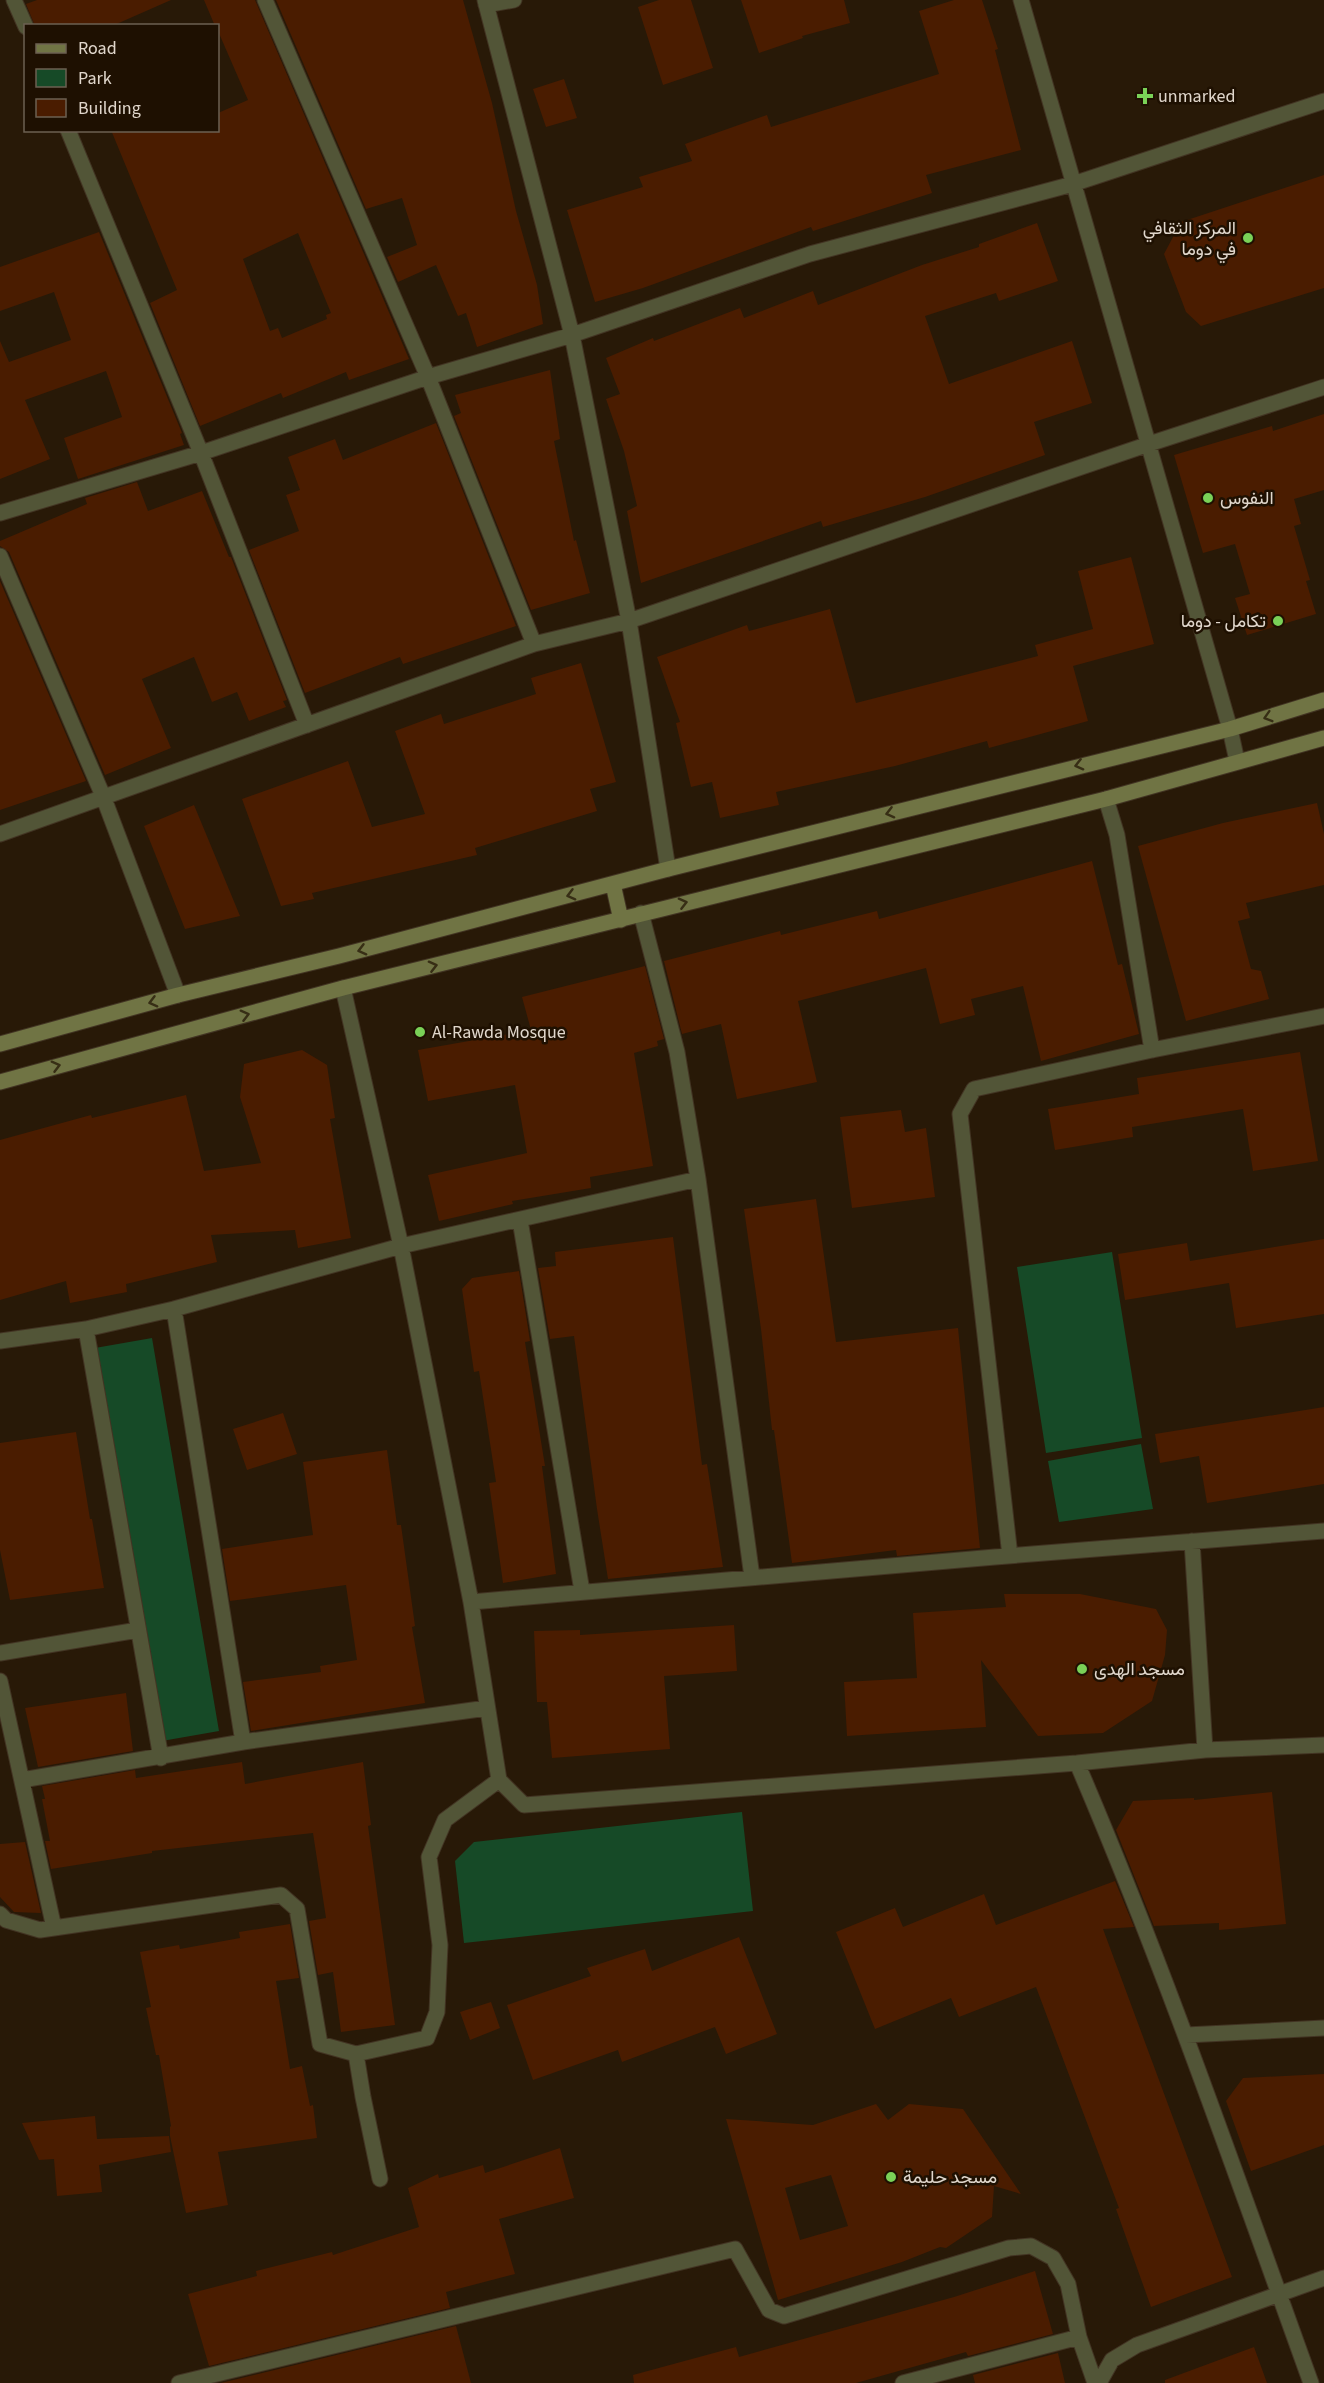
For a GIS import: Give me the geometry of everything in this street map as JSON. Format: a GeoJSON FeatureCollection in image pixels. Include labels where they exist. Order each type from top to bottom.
{"type":"FeatureCollection","features":[{"type":"Feature","properties":{"kind":"main road"},"geometry":{"type":"LineString","coordinates":[[0,1044],[178,995],[339,956],[668,869],[1230,729],[1324,700]]}},
{"type":"Feature","properties":{"kind":"main road"},"geometry":{"type":"LineString","coordinates":[[0,1082],[343,988],[1106,799],[1324,738]]}},
{"type":"Feature","properties":{"kind":"main road"},"geometry":{"type":"LineString","coordinates":[[613,884],[621,920]]}},
{"type":"Feature","properties":{"kind":"street"},"geometry":{"type":"LineString","coordinates":[[14,0],[25,24]]}},
{"type":"Feature","properties":{"kind":"street"},"geometry":{"type":"LineString","coordinates":[[265,0],[428,378],[534,644]]}},
{"type":"Feature","properties":{"kind":"street"},"geometry":{"type":"LineString","coordinates":[[514,0],[485,3],[572,335],[629,621],[668,869]]}},
{"type":"Feature","properties":{"kind":"street"},"geometry":{"type":"LineString","coordinates":[[1021,0],[1230,729],[1237,761]]}},
{"type":"Feature","properties":{"kind":"street"},"geometry":{"type":"LineString","coordinates":[[0,513],[201,453],[428,378],[572,335],[810,254],[1073,184],[1324,101]]}},
{"type":"Feature","properties":{"kind":"street"},"geometry":{"type":"LineString","coordinates":[[69,132],[201,453],[308,725]]}},
{"type":"Feature","properties":{"kind":"street"},"geometry":{"type":"LineString","coordinates":[[0,834],[534,644],[629,621],[1149,444],[1324,387]]}},
{"type":"Feature","properties":{"kind":"street"},"geometry":{"type":"LineString","coordinates":[[0,556],[103,796],[178,995]]}},
{"type":"Feature","properties":{"kind":"street"},"geometry":{"type":"LineString","coordinates":[[1106,799],[1117,835],[1152,1050]]}},
{"type":"Feature","properties":{"kind":"street"},"geometry":{"type":"LineString","coordinates":[[641,913],[677,1052],[698,1179],[752,1577]]}},
{"type":"Feature","properties":{"kind":"street"},"geometry":{"type":"LineString","coordinates":[[343,988],[401,1246],[471,1602],[499,1780],[524,1805],[1077,1763],[1205,1750],[1324,1745]]}},
{"type":"Feature","properties":{"kind":"street"},"geometry":{"type":"LineString","coordinates":[[1010,1556],[960,1114],[974,1089],[1152,1050],[1324,1016]]}},
{"type":"Feature","properties":{"kind":"street"},"geometry":{"type":"LineString","coordinates":[[0,1341],[86,1329],[174,1309],[401,1246],[698,1179]]}},
{"type":"Feature","properties":{"kind":"street"},"geometry":{"type":"LineString","coordinates":[[520,1220],[582,1591]]}},
{"type":"Feature","properties":{"kind":"street"},"geometry":{"type":"LineString","coordinates":[[174,1309],[243,1742]]}},
{"type":"Feature","properties":{"kind":"street"},"geometry":{"type":"LineString","coordinates":[[86,1329],[161,1758]]}},
{"type":"Feature","properties":{"kind":"street"},"geometry":{"type":"LineString","coordinates":[[471,1602],[752,1577],[1324,1532]]}},
{"type":"Feature","properties":{"kind":"street"},"geometry":{"type":"LineString","coordinates":[[1192,1541],[1205,1750]]}},
{"type":"Feature","properties":{"kind":"street"},"geometry":{"type":"LineString","coordinates":[[0,1653],[138,1630]]}},
{"type":"Feature","properties":{"kind":"street"},"geometry":{"type":"LineString","coordinates":[[0,1681],[54,1928]]}},
{"type":"Feature","properties":{"kind":"street"},"geometry":{"type":"LineString","coordinates":[[22,1780],[161,1758],[243,1742],[487,1708]]}},
{"type":"Feature","properties":{"kind":"street"},"geometry":{"type":"LineString","coordinates":[[1077,1763],[1120,1864],[1186,2035],[1311,2383]]}},
{"type":"Feature","properties":{"kind":"street"},"geometry":{"type":"LineString","coordinates":[[0,1914],[6,1920],[40,1930],[281,1895],[297,1909],[320,2044],[356,2054],[428,2038],[437,2012],[440,1945],[429,1857],[445,1820],[499,1780]]}},
{"type":"Feature","properties":{"kind":"street"},"geometry":{"type":"LineString","coordinates":[[1186,2035],[1324,2028]]}},
{"type":"Feature","properties":{"kind":"street"},"geometry":{"type":"LineString","coordinates":[[356,2054],[380,2179]]}},
{"type":"Feature","properties":{"kind":"street"},"geometry":{"type":"LineString","coordinates":[[178,2383],[735,2249],[769,2310],[784,2316],[1009,2248],[1031,2247],[1053,2258],[1068,2284],[1079,2337],[1097,2383]]}},
{"type":"Feature","properties":{"kind":"street"},"geometry":{"type":"LineString","coordinates":[[1097,2383],[1112,2361],[1137,2345],[1324,2278]]}},
{"type":"Feature","properties":{"kind":"street"},"geometry":{"type":"LineString","coordinates":[[903,2383],[1079,2337]]}},
{"type":"Feature","properties":{"kind":"green space"},"geometry":{"type":"Polygon","coordinates":[[[1112,1252],[1142,1438],[1046,1453],[1017,1267],[1112,1252]]]}},
{"type":"Feature","properties":{"kind":"green space"},"geometry":{"type":"Polygon","coordinates":[[[152,1338],[219,1731],[162,1741],[95,1348],[152,1338]]]}},
{"type":"Feature","properties":{"kind":"green space"},"geometry":{"type":"Polygon","coordinates":[[[1141,1444],[1153,1509],[1059,1522],[1048,1461],[1141,1444]]]}},
{"type":"Feature","properties":{"kind":"green space"},"geometry":{"type":"Polygon","coordinates":[[[742,1812],[753,1911],[464,1943],[455,1861],[474,1842],[742,1812]]]}},
{"type":"Feature","properties":{"kind":"building"},"geometry":{"type":"Polygon","coordinates":[[[37,0],[171,0],[117,24],[34,24],[26,4],[37,0]]]}},
{"type":"Feature","properties":{"kind":"building"},"geometry":{"type":"Polygon","coordinates":[[[204,0],[255,0],[409,359],[349,380],[346,372],[283,398],[281,393],[200,426],[150,303],[177,290],[112,132],[219,132],[219,113],[248,100],[219,33],[219,24],[214,24],[204,0]],[[298,233],[243,259],[270,331],[278,328],[282,338],[327,319],[326,315],[331,313],[298,233]]]}},
{"type":"Feature","properties":{"kind":"building"},"geometry":{"type":"Polygon","coordinates":[[[276,0],[463,0],[492,103],[516,211],[537,285],[543,324],[477,347],[466,313],[458,316],[436,265],[398,282],[387,257],[417,245],[402,198],[366,209],[276,0]]]}},
{"type":"Feature","properties":{"kind":"building"},"geometry":{"type":"Polygon","coordinates":[[[659,0],[691,0],[713,68],[663,85],[638,7],[659,0]]]}},
{"type":"Feature","properties":{"kind":"building"},"geometry":{"type":"Polygon","coordinates":[[[741,0],[844,0],[850,23],[802,36],[803,38],[759,53],[741,0]]]}},
{"type":"Feature","properties":{"kind":"building"},"geometry":{"type":"Polygon","coordinates":[[[954,0],[982,0],[998,49],[995,50],[1021,150],[926,175],[932,193],[813,231],[811,227],[643,288],[595,302],[567,210],[643,187],[639,177],[692,161],[685,144],[767,115],[771,127],[939,74],[919,11],[954,0]]]}},
{"type":"Feature","properties":{"kind":"building"},"geometry":{"type":"Polygon","coordinates":[[[564,79],[577,118],[546,127],[533,89],[564,79]]]}},
{"type":"Feature","properties":{"kind":"building","name":"المركز الثقافي في دوما"},"geometry":{"type":"Polygon","coordinates":[[[1324,175],[1324,288],[1201,326],[1186,312],[1164,254],[1181,222],[1324,175]]]}},
{"type":"Feature","properties":{"kind":"building"},"geometry":{"type":"Polygon","coordinates":[[[1037,223],[1058,281],[999,301],[996,293],[925,316],[949,384],[1072,341],[1092,403],[1034,422],[1045,455],[925,497],[823,527],[821,521],[641,583],[627,511],[637,506],[624,451],[606,399],[620,394],[606,358],[653,338],[654,341],[740,308],[744,318],[813,291],[818,305],[922,265],[979,247],[979,244],[1037,223]]]}},
{"type":"Feature","properties":{"kind":"building"},"geometry":{"type":"Polygon","coordinates":[[[99,232],[182,433],[180,434],[184,445],[78,479],[64,438],[122,417],[106,371],[25,400],[50,459],[0,479],[0,341],[9,362],[71,340],[54,292],[0,311],[0,267],[99,232]]]}},
{"type":"Feature","properties":{"kind":"building"},"geometry":{"type":"Polygon","coordinates":[[[550,370],[560,439],[554,441],[574,541],[576,540],[590,593],[531,610],[454,416],[461,413],[455,395],[550,370]]]}},
{"type":"Feature","properties":{"kind":"building"},"geometry":{"type":"Polygon","coordinates":[[[1324,414],[1324,490],[1294,499],[1301,524],[1294,526],[1310,580],[1306,581],[1316,614],[1247,635],[1235,598],[1250,594],[1235,544],[1203,553],[1174,455],[1272,426],[1273,431],[1324,414]]]}},
{"type":"Feature","properties":{"kind":"building"},"geometry":{"type":"Polygon","coordinates":[[[436,423],[516,626],[403,664],[400,657],[305,693],[249,550],[299,531],[286,495],[300,490],[288,457],[335,439],[343,460],[436,423]]]}},
{"type":"Feature","properties":{"kind":"building"},"geometry":{"type":"Polygon","coordinates":[[[137,482],[148,511],[202,491],[229,557],[231,557],[287,700],[283,701],[286,707],[249,721],[237,692],[212,702],[194,657],[142,679],[171,748],[105,775],[9,552],[0,546],[0,541],[87,504],[85,498],[137,482]]]}},
{"type":"Feature","properties":{"kind":"building"},"geometry":{"type":"Polygon","coordinates":[[[1131,557],[1154,644],[1073,666],[1088,721],[989,748],[987,741],[895,766],[776,792],[779,805],[720,818],[712,782],[691,787],[676,723],[680,722],[657,657],[747,625],[749,631],[830,609],[856,703],[1038,656],[1035,645],[1093,629],[1078,571],[1131,557]]]}},
{"type":"Feature","properties":{"kind":"building"},"geometry":{"type":"Polygon","coordinates":[[[0,581],[86,781],[0,810],[0,581]]]}},
{"type":"Feature","properties":{"kind":"building"},"geometry":{"type":"Polygon","coordinates":[[[581,663],[616,782],[590,789],[597,811],[475,848],[477,855],[312,893],[314,899],[281,906],[242,799],[348,761],[372,827],[425,814],[395,731],[441,714],[444,724],[536,694],[531,678],[581,663]]]}},
{"type":"Feature","properties":{"kind":"building"},"geometry":{"type":"Polygon","coordinates":[[[1317,803],[1324,834],[1324,885],[1246,903],[1250,918],[1238,921],[1251,969],[1261,971],[1269,999],[1186,1021],[1138,846],[1223,823],[1317,803]]]}},
{"type":"Feature","properties":{"kind":"building"},"geometry":{"type":"Polygon","coordinates":[[[194,805],[240,916],[185,929],[144,826],[194,805]]]}},
{"type":"Feature","properties":{"kind":"building"},"geometry":{"type":"Polygon","coordinates":[[[1092,861],[1118,965],[1122,964],[1139,1034],[1041,1061],[1023,986],[971,999],[975,1015],[940,1024],[926,968],[798,1001],[817,1082],[737,1099],[721,1024],[682,1034],[664,961],[780,931],[781,935],[877,911],[879,919],[1092,861]]]}},
{"type":"Feature","properties":{"kind":"building"},"geometry":{"type":"Polygon","coordinates":[[[645,966],[664,1039],[657,1041],[658,1046],[634,1053],[653,1166],[590,1177],[591,1188],[512,1201],[513,1204],[439,1221],[428,1175],[527,1153],[515,1085],[428,1101],[418,1050],[531,1030],[522,997],[645,966]]]}},
{"type":"Feature","properties":{"kind":"building"},"geometry":{"type":"Polygon","coordinates":[[[302,1050],[327,1065],[335,1118],[330,1119],[351,1238],[298,1248],[295,1230],[211,1235],[217,1262],[126,1284],[127,1292],[70,1303],[66,1281],[0,1300],[0,1140],[91,1115],[92,1118],[186,1095],[204,1171],[261,1163],[240,1097],[244,1064],[302,1050]]]}},
{"type":"Feature","properties":{"kind":"building"},"geometry":{"type":"Polygon","coordinates":[[[1300,1052],[1318,1161],[1253,1171],[1243,1109],[1132,1127],[1133,1137],[1055,1150],[1048,1109],[1139,1094],[1137,1078],[1300,1052]]]}},
{"type":"Feature","properties":{"kind":"building"},"geometry":{"type":"Polygon","coordinates":[[[901,1110],[905,1132],[926,1128],[935,1197],[852,1208],[840,1117],[901,1110]]]}},
{"type":"Feature","properties":{"kind":"building"},"geometry":{"type":"Polygon","coordinates":[[[816,1199],[836,1342],[958,1328],[980,1548],[897,1556],[896,1550],[792,1563],[774,1430],[772,1430],[744,1209],[816,1199]]]}},
{"type":"Feature","properties":{"kind":"building"},"geometry":{"type":"Polygon","coordinates":[[[673,1237],[702,1465],[707,1464],[723,1567],[608,1579],[574,1336],[550,1339],[538,1268],[556,1266],[555,1252],[673,1237]]]}},
{"type":"Feature","properties":{"kind":"building"},"geometry":{"type":"Polygon","coordinates":[[[1324,1239],[1324,1314],[1236,1328],[1229,1283],[1125,1300],[1118,1254],[1187,1243],[1190,1261],[1324,1239]]]}},
{"type":"Feature","properties":{"kind":"building"},"geometry":{"type":"Polygon","coordinates":[[[519,1271],[530,1341],[525,1342],[545,1466],[542,1466],[556,1574],[503,1583],[489,1483],[496,1482],[479,1371],[474,1372],[462,1289],[472,1278],[519,1271]]]}},
{"type":"Feature","properties":{"kind":"building"},"geometry":{"type":"Polygon","coordinates":[[[1324,1407],[1324,1484],[1207,1503],[1199,1456],[1160,1463],[1155,1434],[1324,1407]]]}},
{"type":"Feature","properties":{"kind":"building"},"geometry":{"type":"Polygon","coordinates":[[[283,1413],[297,1454],[247,1470],[233,1429],[283,1413]]]}},
{"type":"Feature","properties":{"kind":"building"},"geometry":{"type":"Polygon","coordinates":[[[76,1432],[104,1588],[10,1600],[0,1550],[0,1443],[76,1432]]]}},
{"type":"Feature","properties":{"kind":"building"},"geometry":{"type":"Polygon","coordinates":[[[387,1450],[397,1525],[401,1525],[415,1626],[412,1627],[425,1703],[251,1731],[243,1682],[321,1672],[320,1666],[357,1660],[346,1585],[230,1601],[222,1549],[313,1535],[303,1462],[387,1450]]]}},
{"type":"Feature","properties":{"kind":"building"},"geometry":{"type":"Polygon","coordinates":[[[1004,1594],[1080,1594],[1156,1609],[1167,1630],[1165,1655],[1152,1701],[1103,1733],[1038,1736],[981,1660],[986,1727],[847,1736],[844,1682],[917,1678],[913,1613],[1006,1607],[1004,1594]]]}},
{"type":"Feature","properties":{"kind":"building"},"geometry":{"type":"Polygon","coordinates":[[[734,1625],[737,1671],[664,1676],[670,1749],[552,1758],[547,1702],[537,1702],[534,1631],[580,1630],[580,1635],[734,1625]]]}},
{"type":"Feature","properties":{"kind":"building"},"geometry":{"type":"Polygon","coordinates":[[[126,1693],[133,1751],[38,1767],[25,1708],[126,1693]]]}},
{"type":"Feature","properties":{"kind":"building"},"geometry":{"type":"Polygon","coordinates":[[[242,1762],[245,1784],[363,1762],[371,1825],[368,1826],[395,2025],[341,2032],[333,1972],[318,1975],[309,1921],[326,1918],[313,1833],[152,1851],[152,1853],[51,1869],[45,1841],[50,1841],[42,1799],[45,1799],[42,1786],[135,1770],[136,1778],[242,1762]]]}},
{"type":"Feature","properties":{"kind":"building"},"geometry":{"type":"Polygon","coordinates":[[[1272,1792],[1286,1924],[1219,1930],[1219,1923],[1154,1926],[1116,1830],[1133,1801],[1194,1798],[1194,1800],[1272,1792]]]}},
{"type":"Feature","properties":{"kind":"building"},"geometry":{"type":"Polygon","coordinates":[[[25,1842],[41,1913],[14,1912],[0,1897],[0,1844],[25,1842]]]}},
{"type":"Feature","properties":{"kind":"building"},"geometry":{"type":"Polygon","coordinates":[[[1115,1881],[1134,1927],[1103,1929],[1232,2277],[1151,2307],[1116,2209],[1119,2208],[1036,1987],[959,2017],[951,1998],[875,2029],[836,1932],[895,1908],[903,1927],[984,1894],[996,1925],[1115,1881]]]}},
{"type":"Feature","properties":{"kind":"building"},"geometry":{"type":"Polygon","coordinates":[[[290,1924],[299,1978],[276,1981],[290,2069],[302,2066],[310,2106],[313,2105],[317,2138],[218,2152],[228,2205],[186,2213],[170,2136],[171,2126],[159,2055],[156,2055],[146,2008],[151,2007],[140,1952],[179,1945],[180,1949],[240,1938],[239,1932],[290,1924]]]}},
{"type":"Feature","properties":{"kind":"building"},"geometry":{"type":"Polygon","coordinates":[[[739,1937],[777,2034],[726,2054],[715,2027],[622,2062],[618,2050],[533,2080],[507,2005],[591,1976],[587,1968],[645,1949],[652,1971],[739,1937]]]}},
{"type":"Feature","properties":{"kind":"building"},"geometry":{"type":"Polygon","coordinates":[[[491,2002],[500,2028],[470,2040],[460,2012],[491,2002]]]}},
{"type":"Feature","properties":{"kind":"building"},"geometry":{"type":"Polygon","coordinates":[[[1324,2074],[1324,2145],[1251,2171],[1226,2101],[1243,2078],[1324,2074]]]}},
{"type":"Feature","properties":{"kind":"building"},"geometry":{"type":"Polygon","coordinates":[[[876,2104],[888,2120],[909,2104],[963,2109],[1021,2194],[994,2186],[992,2217],[946,2248],[940,2247],[902,2262],[778,2300],[726,2119],[813,2125],[876,2104]],[[831,2175],[785,2188],[800,2240],[848,2226],[831,2175]]]}},
{"type":"Feature","properties":{"kind":"building"},"geometry":{"type":"Polygon","coordinates":[[[95,2116],[97,2139],[169,2136],[171,2152],[99,2165],[102,2192],[57,2196],[54,2159],[39,2160],[22,2123],[95,2116]]]}},
{"type":"Feature","properties":{"kind":"building"},"geometry":{"type":"Polygon","coordinates":[[[560,2148],[574,2198],[499,2219],[515,2274],[446,2292],[450,2308],[209,2366],[188,2294],[257,2276],[256,2271],[332,2252],[333,2255],[419,2227],[408,2188],[438,2174],[439,2178],[483,2165],[485,2173],[560,2148]]]}},
{"type":"Feature","properties":{"kind":"building"},"geometry":{"type":"Polygon","coordinates":[[[1035,2271],[1053,2334],[968,2356],[966,2352],[856,2383],[634,2383],[633,2375],[736,2347],[739,2357],[954,2297],[1035,2271]]]}},
{"type":"Feature","properties":{"kind":"building"},"geometry":{"type":"Polygon","coordinates":[[[456,2326],[471,2383],[221,2383],[456,2326]]]}},
{"type":"Feature","properties":{"kind":"building"},"geometry":{"type":"Polygon","coordinates":[[[1254,2347],[1267,2383],[1165,2383],[1165,2380],[1254,2347]]]}},
{"type":"Feature","properties":{"kind":"building"},"geometry":{"type":"Polygon","coordinates":[[[1058,2353],[1065,2383],[975,2383],[973,2375],[1058,2353]]]}},
{"type":"Feature","properties":{"kind":"place","name":"unmarked"},"geometry":{"type":"Point","coordinates":[1145,96]}},
{"type":"Feature","properties":{"kind":"place","name":"المركز الثقافي في دوما"},"geometry":{"type":"Point","coordinates":[1248,238]}},
{"type":"Feature","properties":{"kind":"place","name":"النفوس"},"geometry":{"type":"Point","coordinates":[1208,498]}},
{"type":"Feature","properties":{"kind":"place","name":"تكامل - دوما"},"geometry":{"type":"Point","coordinates":[1278,621]}},
{"type":"Feature","properties":{"kind":"place","name":"Al-Rawda Mosque"},"geometry":{"type":"Point","coordinates":[420,1032]}},
{"type":"Feature","properties":{"kind":"place","name":"مسجد الهدى"},"geometry":{"type":"Point","coordinates":[1082,1669]}},
{"type":"Feature","properties":{"kind":"place","name":"مسجد حليمة"},"geometry":{"type":"Point","coordinates":[891,2177]}}]}
